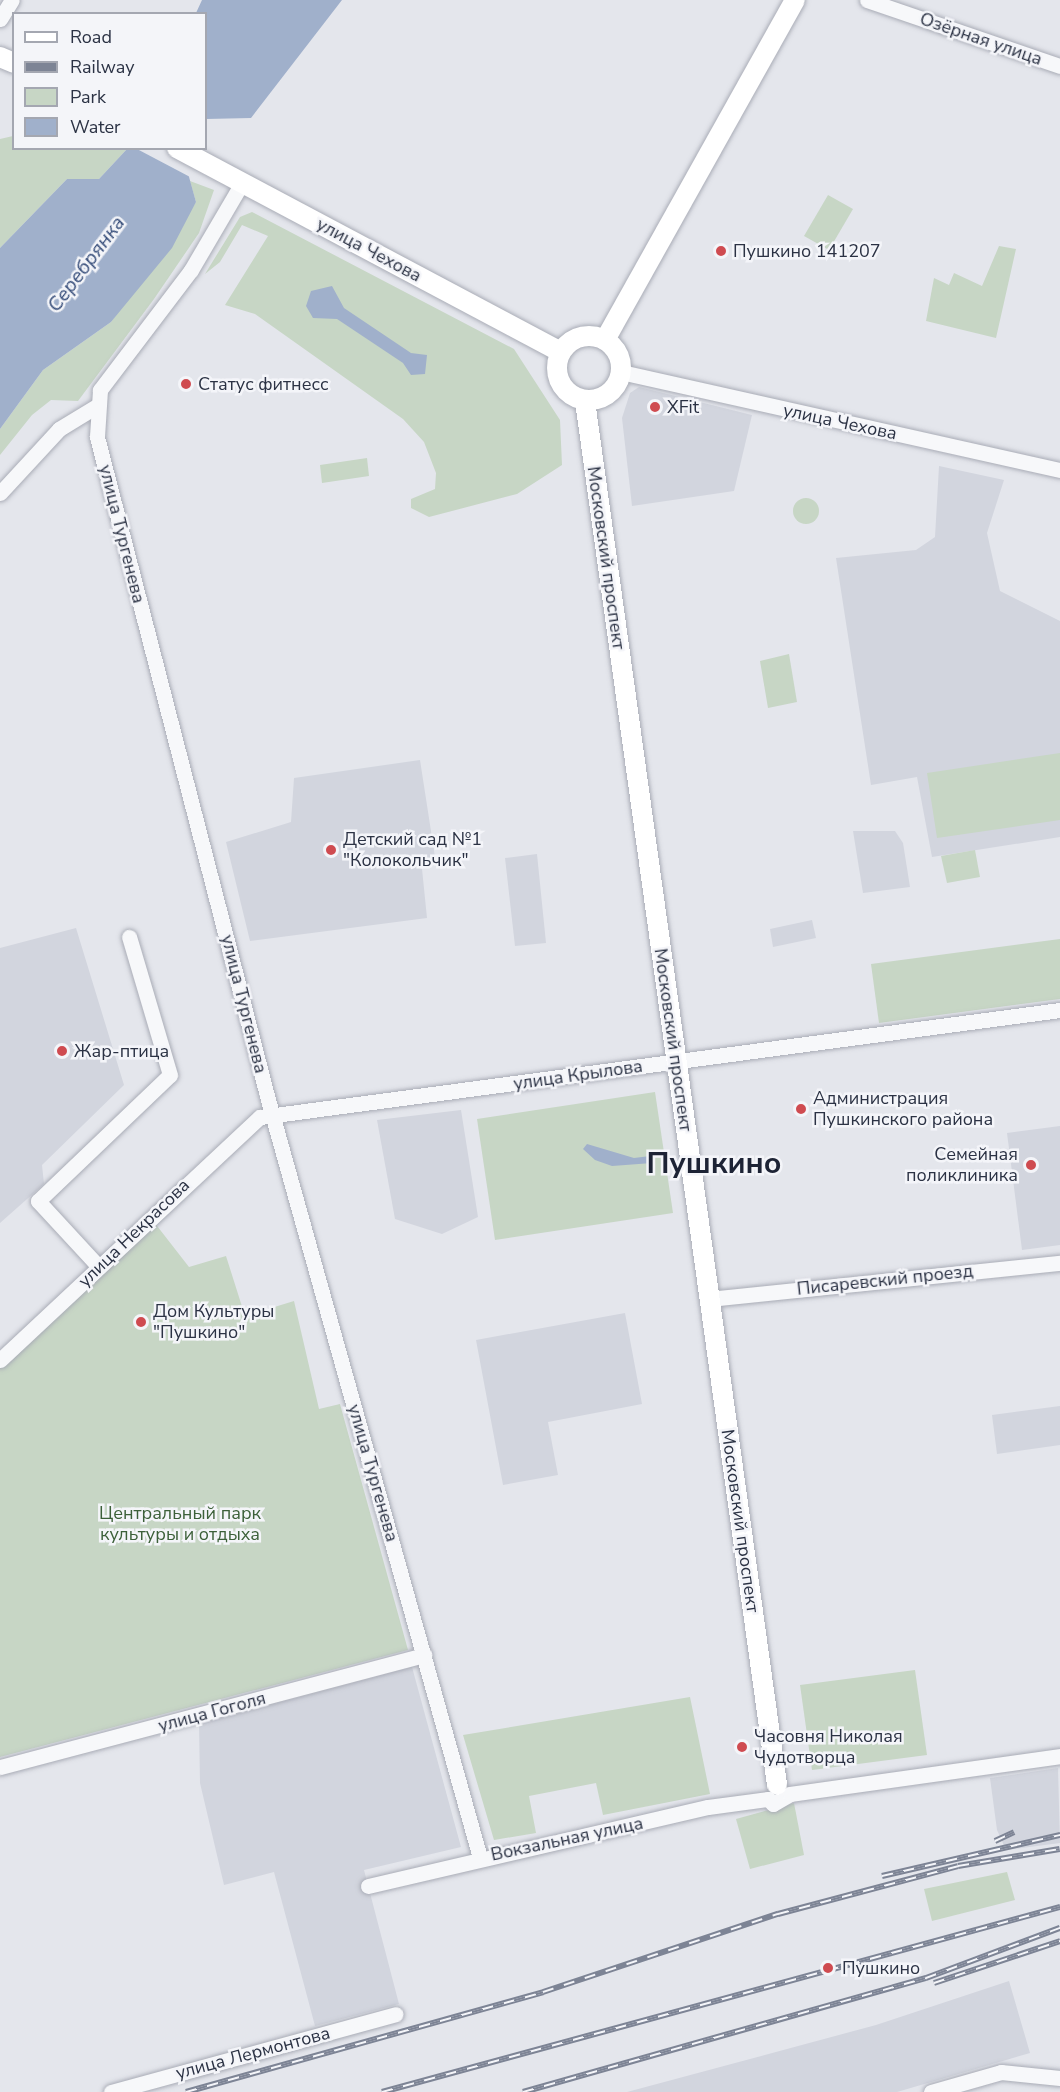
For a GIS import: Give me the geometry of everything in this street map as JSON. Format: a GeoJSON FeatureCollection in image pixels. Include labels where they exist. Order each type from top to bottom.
{"type":"FeatureCollection","features":[{"type":"Feature","properties":{"kind":"main road"},"geometry":{"type":"LineString","coordinates":[[605,340],[795,0]]}},
{"type":"Feature","properties":{"kind":"main road","name":"улица Чехова"},"geometry":{"type":"LineString","coordinates":[[181,150],[560,352]]}},
{"type":"Feature","properties":{"kind":"main road"},"geometry":{"type":"LineString","coordinates":[[580,337],[605,340],[614,348],[621,372],[609,394],[585,401],[563,389],[557,371],[560,352],[580,337]]}},
{"type":"Feature","properties":{"kind":"main road","name":"Московский проспект"},"geometry":{"type":"LineString","coordinates":[[585,401],[778,1793]]}},
{"type":"Feature","properties":{"kind":"street"},"geometry":{"type":"LineString","coordinates":[[0,19],[12,0]]}},
{"type":"Feature","properties":{"kind":"street","name":"Озёрная улица"},"geometry":{"type":"LineString","coordinates":[[867,0],[1060,66]]}},
{"type":"Feature","properties":{"kind":"street"},"geometry":{"type":"LineString","coordinates":[[0,493],[59,429],[95,406],[109,378],[191,270],[242,183]]}},
{"type":"Feature","properties":{"kind":"street","name":"улица Чехова"},"geometry":{"type":"LineString","coordinates":[[621,372],[1060,470]]}},
{"type":"Feature","properties":{"kind":"street","name":"улица Тургенева"},"geometry":{"type":"LineString","coordinates":[[95,406],[97,437],[274,1116],[480,1858]]}},
{"type":"Feature","properties":{"kind":"street"},"geometry":{"type":"LineString","coordinates":[[99,1267],[38,1201],[170,1076],[129,937]]}},
{"type":"Feature","properties":{"kind":"street","name":"улица Крылова"},"geometry":{"type":"LineString","coordinates":[[274,1116],[1060,1010]]}},
{"type":"Feature","properties":{"kind":"street","name":"улица Некрасова"},"geometry":{"type":"LineString","coordinates":[[0,1360],[260,1117],[274,1116]]}},
{"type":"Feature","properties":{"kind":"street","name":"Писаревский проезд"},"geometry":{"type":"LineString","coordinates":[[710,1299],[1060,1263]]}},
{"type":"Feature","properties":{"kind":"street","name":"улица Гоголя"},"geometry":{"type":"LineString","coordinates":[[0,1767],[424,1655]]}},
{"type":"Feature","properties":{"kind":"street","name":"Вокзальная улица"},"geometry":{"type":"LineString","coordinates":[[368,1886],[480,1858],[778,1793],[1060,1756]]}},
{"type":"Feature","properties":{"kind":"street","name":"улица Лермонтова"},"geometry":{"type":"LineString","coordinates":[[111,2092],[396,2014]]}},
{"type":"Feature","properties":{"kind":"street"},"geometry":{"type":"LineString","coordinates":[[931,2092],[1001,2072],[1060,2078]]}},
{"type":"Feature","properties":{"kind":"shaded area"},"geometry":{"type":"Polygon","coordinates":[[[639,387],[752,415],[734,491],[632,506],[622,418],[630,393],[639,387]]]}},
{"type":"Feature","properties":{"kind":"shaded area"},"geometry":{"type":"Polygon","coordinates":[[[939,466],[1004,480],[987,533],[1000,591],[1060,621],[1060,837],[932,857],[917,777],[871,785],[836,558],[916,550],[935,537],[939,466]]]}},
{"type":"Feature","properties":{"kind":"shaded area","name":"Детский сад №1 \"Колокольчик\""},"geometry":{"type":"Polygon","coordinates":[[[420,760],[435,857],[421,859],[427,918],[250,941],[226,842],[291,822],[294,778],[420,760]]]}},
{"type":"Feature","properties":{"kind":"shaded area"},"geometry":{"type":"Polygon","coordinates":[[[853,831],[895,831],[903,843],[910,887],[863,893],[853,831]]]}},
{"type":"Feature","properties":{"kind":"shaded area"},"geometry":{"type":"Polygon","coordinates":[[[537,854],[546,943],[515,946],[505,858],[537,854]]]}},
{"type":"Feature","properties":{"kind":"shaded area"},"geometry":{"type":"Polygon","coordinates":[[[812,920],[816,938],[773,947],[770,929],[812,920]]]}},
{"type":"Feature","properties":{"kind":"shaded area","name":"Жар-птица"},"geometry":{"type":"Polygon","coordinates":[[[76,928],[124,1085],[42,1165],[44,1184],[0,1223],[0,948],[76,928]]]}},
{"type":"Feature","properties":{"kind":"shaded area"},"geometry":{"type":"Polygon","coordinates":[[[461,1110],[478,1217],[442,1234],[395,1219],[377,1120],[461,1110]]]}},
{"type":"Feature","properties":{"kind":"shaded area"},"geometry":{"type":"Polygon","coordinates":[[[1060,1126],[1060,1245],[1022,1250],[1007,1133],[1060,1126]]]}},
{"type":"Feature","properties":{"kind":"shaded area"},"geometry":{"type":"Polygon","coordinates":[[[625,1313],[642,1404],[548,1422],[558,1475],[503,1485],[476,1340],[625,1313]]]}},
{"type":"Feature","properties":{"kind":"shaded area"},"geometry":{"type":"Polygon","coordinates":[[[1060,1406],[1060,1445],[997,1454],[992,1415],[1060,1406]]]}},
{"type":"Feature","properties":{"kind":"shaded area"},"geometry":{"type":"Polygon","coordinates":[[[412,1667],[461,1847],[364,1870],[399,2004],[315,2026],[274,1872],[224,1885],[200,1783],[199,1724],[412,1667]]]}},
{"type":"Feature","properties":{"kind":"shaded area"},"geometry":{"type":"Polygon","coordinates":[[[1058,1768],[1060,1843],[1006,1850],[997,1830],[990,1778],[1058,1768]]]}},
{"type":"Feature","properties":{"kind":"shaded area"},"geometry":{"type":"Polygon","coordinates":[[[1009,1981],[1030,2053],[897,2092],[627,2092],[876,2025],[1009,1981]]]}},
{"type":"Feature","properties":{"kind":"green space"},"geometry":{"type":"Polygon","coordinates":[[[12,136],[12,150],[126,150],[99,179],[67,179],[0,248],[0,139],[12,136]]]}},
{"type":"Feature","properties":{"kind":"green space"},"geometry":{"type":"Polygon","coordinates":[[[190,181],[214,190],[199,233],[154,299],[78,401],[51,400],[32,415],[0,455],[0,429],[43,370],[111,322],[196,202],[190,181]]]}},
{"type":"Feature","properties":{"kind":"green space"},"geometry":{"type":"Polygon","coordinates":[[[828,195],[853,209],[829,250],[804,236],[828,195]]]}},
{"type":"Feature","properties":{"kind":"green space"},"geometry":{"type":"Polygon","coordinates":[[[252,212],[514,349],[560,420],[562,465],[517,494],[429,517],[411,508],[411,499],[435,489],[436,473],[424,442],[403,419],[255,314],[225,305],[268,236],[242,225],[220,262],[205,274],[240,217],[252,212]]]}},
{"type":"Feature","properties":{"kind":"green space"},"geometry":{"type":"Polygon","coordinates":[[[999,246],[1016,249],[996,338],[926,321],[934,278],[949,285],[954,273],[982,286],[999,246]]]}},
{"type":"Feature","properties":{"kind":"green space"},"geometry":{"type":"Polygon","coordinates":[[[367,458],[369,476],[322,483],[320,465],[367,458]]]}},
{"type":"Feature","properties":{"kind":"green space"},"geometry":{"type":"Polygon","coordinates":[[[806,498],[815,502],[819,511],[815,520],[806,524],[797,520],[793,511],[797,502],[806,498]]]}},
{"type":"Feature","properties":{"kind":"green space"},"geometry":{"type":"Polygon","coordinates":[[[789,654],[797,702],[768,708],[760,661],[789,654]]]}},
{"type":"Feature","properties":{"kind":"green space"},"geometry":{"type":"Polygon","coordinates":[[[1060,753],[1060,820],[937,838],[927,773],[1060,753]]]}},
{"type":"Feature","properties":{"kind":"green space"},"geometry":{"type":"Polygon","coordinates":[[[975,850],[980,877],[947,883],[941,856],[975,850]]]}},
{"type":"Feature","properties":{"kind":"green space"},"geometry":{"type":"Polygon","coordinates":[[[1060,939],[1060,999],[879,1023],[871,964],[1060,939]]]}},
{"type":"Feature","properties":{"kind":"green space"},"geometry":{"type":"Polygon","coordinates":[[[655,1092],[673,1213],[495,1240],[477,1119],[655,1092]]]}},
{"type":"Feature","properties":{"kind":"green space","name":"Центральный парк культуры и отдыха"},"geometry":{"type":"Polygon","coordinates":[[[154,1222],[189,1267],[226,1256],[245,1316],[294,1301],[319,1409],[340,1404],[408,1650],[0,1757],[0,1367],[154,1222]]]}},
{"type":"Feature","properties":{"kind":"green space"},"geometry":{"type":"Polygon","coordinates":[[[915,1670],[927,1755],[812,1770],[800,1685],[915,1670]]]}},
{"type":"Feature","properties":{"kind":"green space"},"geometry":{"type":"Polygon","coordinates":[[[690,1697],[710,1794],[603,1815],[596,1783],[529,1796],[536,1833],[494,1840],[463,1735],[690,1697]]]}},
{"type":"Feature","properties":{"kind":"green space"},"geometry":{"type":"Polygon","coordinates":[[[794,1803],[804,1855],[750,1869],[736,1819],[794,1803]]]}},
{"type":"Feature","properties":{"kind":"green space"},"geometry":{"type":"Polygon","coordinates":[[[1007,1872],[1015,1900],[932,1921],[924,1889],[1007,1872]]]}},
{"type":"Feature","properties":{"kind":"water"},"geometry":{"type":"Polygon","coordinates":[[[202,0],[342,0],[251,118],[207,119],[207,12],[196,12],[202,0]]]}},
{"type":"Feature","properties":{"kind":"water","name":"Серебрянка"},"geometry":{"type":"Polygon","coordinates":[[[126,150],[192,150],[186,166],[196,202],[172,248],[111,322],[43,370],[0,429],[0,248],[67,179],[99,179],[126,150]]]}},
{"type":"Feature","properties":{"kind":"water"},"geometry":{"type":"Polygon","coordinates":[[[332,286],[344,308],[411,353],[427,355],[425,374],[411,375],[403,363],[337,319],[313,318],[306,306],[311,291],[332,286]]]}},
{"type":"Feature","properties":{"kind":"water"},"geometry":{"type":"Polygon","coordinates":[[[587,1144],[634,1158],[650,1156],[652,1163],[612,1166],[595,1160],[583,1149],[587,1144]]]}},
{"type":"Feature","properties":{"kind":"pier"},"geometry":{"type":"Polygon","coordinates":[[[139,150],[194,150],[189,166],[192,178],[139,150]]]}},
{"type":"Feature","properties":{"kind":"railway"},"geometry":{"type":"LineString","coordinates":[[995,1841],[1014,1832]]}},
{"type":"Feature","properties":{"kind":"railway"},"geometry":{"type":"LineString","coordinates":[[882,1876],[1060,1835]]}},
{"type":"Feature","properties":{"kind":"railway"},"geometry":{"type":"LineString","coordinates":[[186,2092],[543,1992],[778,1914],[958,1866],[1060,1849]]}},
{"type":"Feature","properties":{"kind":"railway"},"geometry":{"type":"LineString","coordinates":[[382,2092],[1060,1907]]}},
{"type":"Feature","properties":{"kind":"railway"},"geometry":{"type":"LineString","coordinates":[[523,2092],[926,1978],[1060,1928]]}},
{"type":"Feature","properties":{"kind":"railway"},"geometry":{"type":"LineString","coordinates":[[934,1983],[1060,1941]]}},
{"type":"Feature","properties":{"kind":"place","name":"Пушкино 141207"},"geometry":{"type":"Point","coordinates":[721,251]}},
{"type":"Feature","properties":{"kind":"place","name":"Статус фитнесс"},"geometry":{"type":"Point","coordinates":[186,384]}},
{"type":"Feature","properties":{"kind":"place","name":"XFit"},"geometry":{"type":"Point","coordinates":[655,407]}},
{"type":"Feature","properties":{"kind":"place","name":"Детский сад №1 \"Колокольчик\""},"geometry":{"type":"Point","coordinates":[331,850]}},
{"type":"Feature","properties":{"kind":"place","name":"Жар-птица"},"geometry":{"type":"Point","coordinates":[62,1051]}},
{"type":"Feature","properties":{"kind":"place","name":"Администрация Пушкинского района"},"geometry":{"type":"Point","coordinates":[801,1109]}},
{"type":"Feature","properties":{"kind":"place","name":"Семейная поликлиника"},"geometry":{"type":"Point","coordinates":[1031,1165]}},
{"type":"Feature","properties":{"kind":"place","name":"Дом Культуры \"Пушкино\""},"geometry":{"type":"Point","coordinates":[141,1322]}},
{"type":"Feature","properties":{"kind":"place","name":"Часовня Николая Чудотворца"},"geometry":{"type":"Point","coordinates":[742,1747]}},
{"type":"Feature","properties":{"kind":"place","name":"Пушкино"},"geometry":{"type":"Point","coordinates":[828,1968]}},
{"type":"Feature","properties":{"kind":"district","name":"Пушкино"},"geometry":{"type":"Point","coordinates":[714,1164]}}]}
